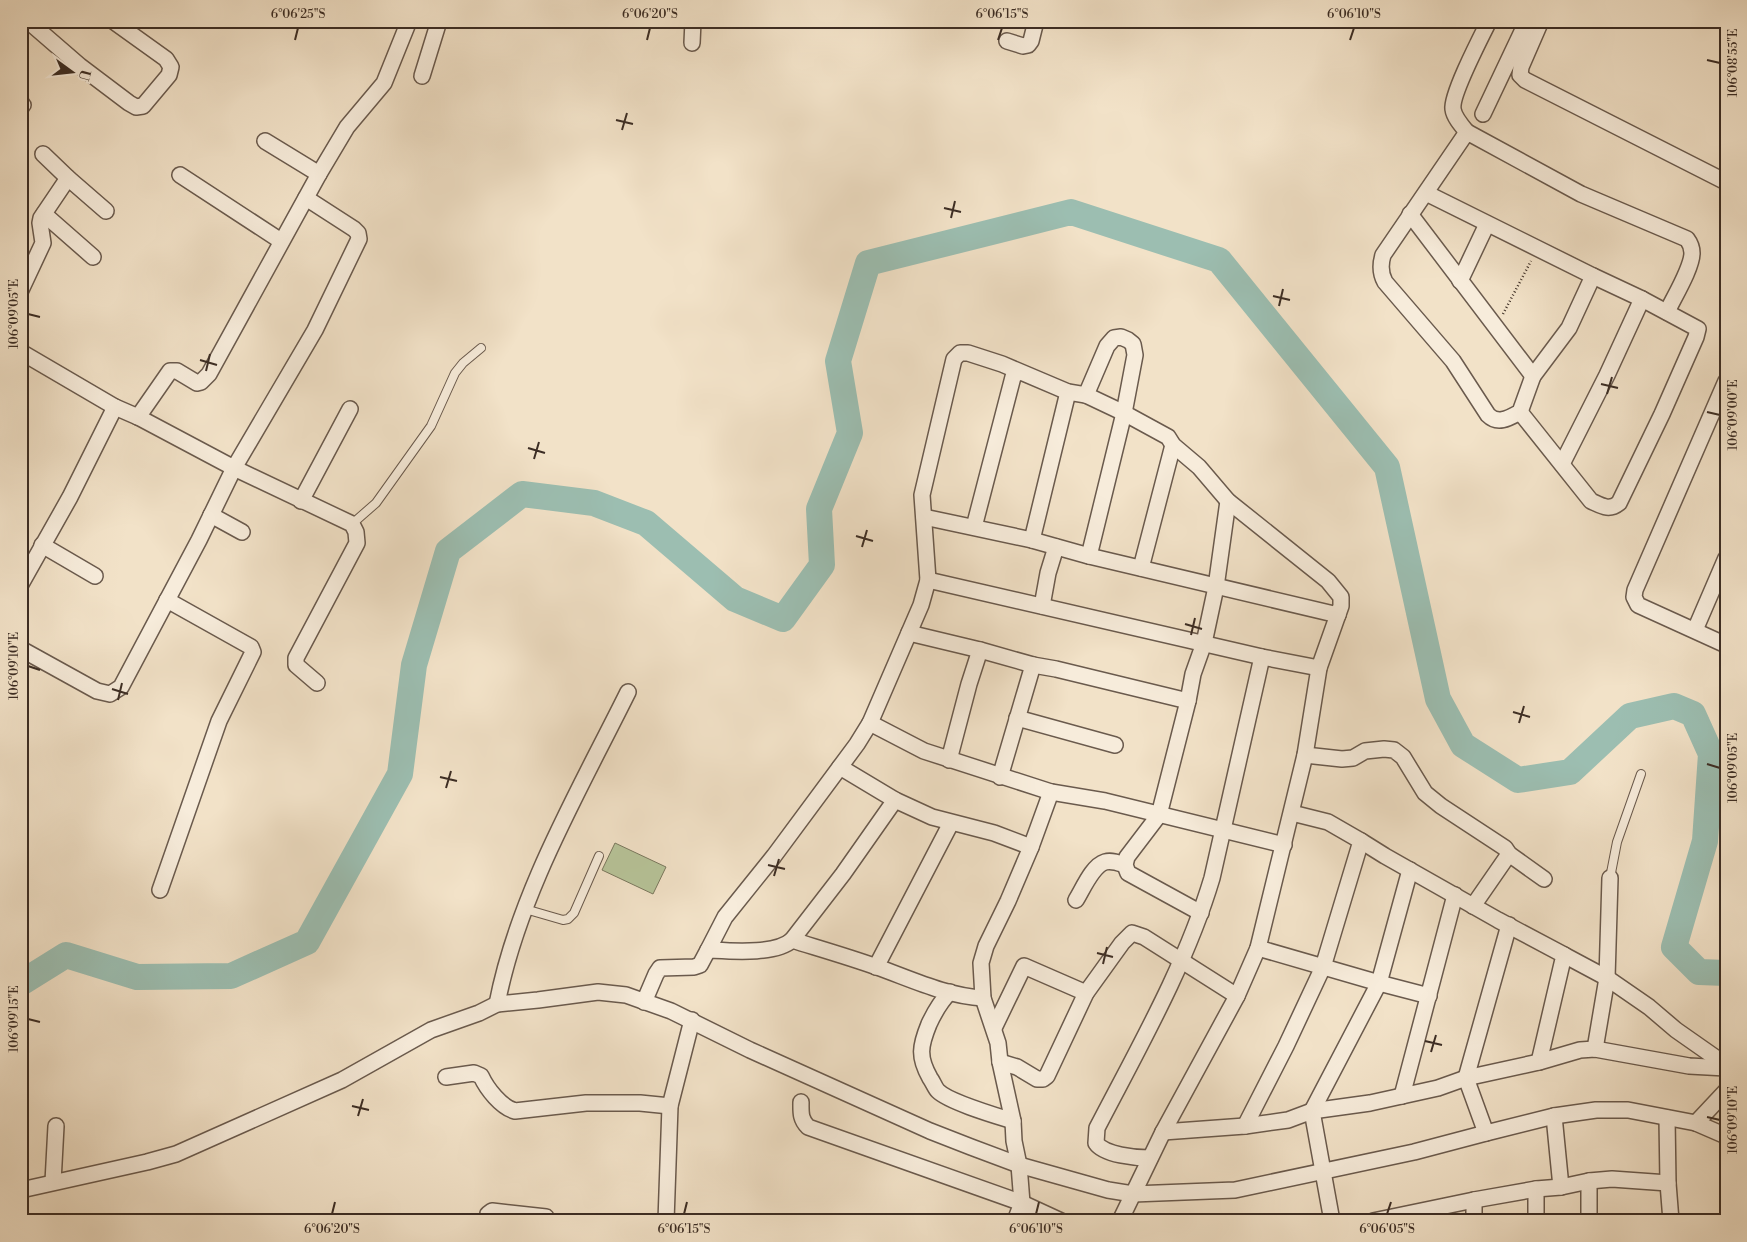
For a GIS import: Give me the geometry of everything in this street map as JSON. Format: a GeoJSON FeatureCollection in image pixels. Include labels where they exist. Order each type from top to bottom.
{"type":"FeatureCollection","features":[{"type":"Feature","properties":{"kind":"street"},"geometry":{"type":"LineString","coordinates":[[21,29],[27,21],[80,66],[129,103],[136,107],[143,106],[169,74],[171,66],[166,59],[112,21]]}},
{"type":"Feature","properties":{"kind":"street"},"geometry":{"type":"LineString","coordinates":[[138,417],[170,371],[177,370],[197,383],[206,378],[346,127],[384,83],[409,21]]}},
{"type":"Feature","properties":{"kind":"street"},"geometry":{"type":"LineString","coordinates":[[422,76],[439,21]]}},
{"type":"Feature","properties":{"kind":"street"},"geometry":{"type":"LineString","coordinates":[[692,43],[693,21]]}},
{"type":"Feature","properties":{"kind":"street"},"geometry":{"type":"LineString","coordinates":[[1007,41],[1022,46],[1028,45],[1031,41],[1036,21]]}},
{"type":"Feature","properties":{"kind":"street"},"geometry":{"type":"LineString","coordinates":[[1489,21],[1461,80],[1453,102],[1452,108],[1456,117],[1467,132],[1581,194],[1687,239],[1691,245],[1692,252],[1690,263],[1667,312]]}},
{"type":"Feature","properties":{"kind":"street"},"geometry":{"type":"LineString","coordinates":[[1483,114],[1527,21]]}},
{"type":"Feature","properties":{"kind":"street"},"geometry":{"type":"LineString","coordinates":[[1541,21],[1521,67],[1520,75],[1525,80],[1724,175]]}},
{"type":"Feature","properties":{"kind":"street"},"geometry":{"type":"LineString","coordinates":[[1467,132],[1383,255],[1381,268],[1385,282],[1453,361],[1492,419],[1499,421],[1520,412],[1533,376],[1569,328],[1593,276]]}},
{"type":"Feature","properties":{"kind":"street"},"geometry":{"type":"LineString","coordinates":[[265,141],[319,174]]}},
{"type":"Feature","properties":{"kind":"street"},"geometry":{"type":"LineString","coordinates":[[43,154],[106,211]]}},
{"type":"Feature","properties":{"kind":"street"},"geometry":{"type":"LineString","coordinates":[[180,175],[281,241]]}},
{"type":"Feature","properties":{"kind":"street"},"geometry":{"type":"LineString","coordinates":[[21,290],[25,271],[43,243],[40,224],[44,214],[68,178]]}},
{"type":"Feature","properties":{"kind":"street"},"geometry":{"type":"LineString","coordinates":[[1426,193],[1642,299],[1698,329],[1662,414],[1619,503],[1613,507],[1604,508],[1591,501],[1520,412]]}},
{"type":"Feature","properties":{"kind":"street"},"geometry":{"type":"LineString","coordinates":[[21,649],[97,691],[110,694],[121,686],[234,468],[315,330],[359,239],[358,233],[354,229],[306,198]]}},
{"type":"Feature","properties":{"kind":"street"},"geometry":{"type":"LineString","coordinates":[[44,214],[93,257]]}},
{"type":"Feature","properties":{"kind":"street"},"geometry":{"type":"LineString","coordinates":[[1410,214],[1533,376]]}},
{"type":"Feature","properties":{"kind":"street"},"geometry":{"type":"LineString","coordinates":[[1460,281],[1487,224]]}},
{"type":"Feature","properties":{"kind":"street"},"geometry":{"type":"LineString","coordinates":[[1562,464],[1607,375],[1642,299]]}},
{"type":"Feature","properties":{"kind":"street"},"geometry":{"type":"LineString","coordinates":[[1086,396],[1107,346],[1114,338],[1121,337],[1133,344],[1135,355],[1124,413],[1089,556]]}},
{"type":"Feature","properties":{"kind":"street"},"geometry":{"type":"LineString","coordinates":[[21,352],[115,407],[138,417],[234,468],[352,524],[356,532],[357,543],[296,658],[296,665],[317,683]]}},
{"type":"Feature","properties":{"kind":"street"},"geometry":{"type":"LineString","coordinates":[[644,1002],[660,968],[685,969],[700,965],[725,917],[774,856],[870,724],[921,605],[928,580],[922,495],[954,359],[960,353],[968,352],[1068,392],[1086,396],[1124,413],[1168,437],[1173,445],[1199,467],[1228,501],[1328,581],[1341,597],[1341,606],[1319,668],[1305,755],[1258,948],[1237,996],[1163,1132],[1120,1221]]}},
{"type":"Feature","properties":{"kind":"street"},"geometry":{"type":"LineString","coordinates":[[974,527],[1013,377],[1018,372]]}},
{"type":"Feature","properties":{"kind":"street"},"geometry":{"type":"LineString","coordinates":[[1726,381],[1635,590],[1634,597],[1638,605],[1726,645]]}},
{"type":"Feature","properties":{"kind":"street"},"geometry":{"type":"LineString","coordinates":[[1032,540],[1068,392]]}},
{"type":"Feature","properties":{"kind":"street"},"geometry":{"type":"LineString","coordinates":[[21,584],[70,498],[115,407]]}},
{"type":"Feature","properties":{"kind":"street"},"geometry":{"type":"LineString","coordinates":[[302,500],[350,410]]}},
{"type":"Feature","properties":{"kind":"street"},"geometry":{"type":"LineString","coordinates":[[1141,568],[1173,445]]}},
{"type":"Feature","properties":{"kind":"street"},"geometry":{"type":"LineString","coordinates":[[1201,913],[1128,873],[1125,865],[1127,857],[1159,816],[1193,674],[1204,644],[1216,587],[1228,501]]}},
{"type":"Feature","properties":{"kind":"street"},"geometry":{"type":"LineString","coordinates":[[211,515],[242,532]]}},
{"type":"Feature","properties":{"kind":"street"},"geometry":{"type":"LineString","coordinates":[[924,517],[1032,540],[1089,556],[1338,615]]}},
{"type":"Feature","properties":{"kind":"street"},"geometry":{"type":"LineString","coordinates":[[42,545],[95,576]]}},
{"type":"Feature","properties":{"kind":"street"},"geometry":{"type":"LineString","coordinates":[[1042,606],[1048,573],[1056,547]]}},
{"type":"Feature","properties":{"kind":"street"},"geometry":{"type":"LineString","coordinates":[[1694,630],[1726,558]]}},
{"type":"Feature","properties":{"kind":"street"},"geometry":{"type":"LineString","coordinates":[[928,580],[1204,644],[1319,668]]}},
{"type":"Feature","properties":{"kind":"street"},"geometry":{"type":"LineString","coordinates":[[160,890],[219,721],[252,652],[251,647],[167,600]]}},
{"type":"Feature","properties":{"kind":"street"},"geometry":{"type":"LineString","coordinates":[[909,633],[1033,665],[1188,701]]}},
{"type":"Feature","properties":{"kind":"street"},"geometry":{"type":"LineString","coordinates":[[949,760],[980,650]]}},
{"type":"Feature","properties":{"kind":"street"},"geometry":{"type":"LineString","coordinates":[[1150,1158],[1138,1158],[1103,1150],[1096,1143],[1097,1128],[1180,961],[1201,913],[1212,878],[1262,657]]}},
{"type":"Feature","properties":{"kind":"street"},"geometry":{"type":"LineString","coordinates":[[1000,777],[1033,665]]}},
{"type":"Feature","properties":{"kind":"street"},"geometry":{"type":"LineString","coordinates":[[497,1004],[502,977],[525,909],[547,857],[628,692]]}},
{"type":"Feature","properties":{"kind":"street"},"geometry":{"type":"LineString","coordinates":[[1017,718],[1116,745]]}},
{"type":"Feature","properties":{"kind":"street"},"geometry":{"type":"LineString","coordinates":[[870,724],[924,751],[1051,792],[1105,801],[1159,816],[1284,845]]}},
{"type":"Feature","properties":{"kind":"street"},"geometry":{"type":"LineString","coordinates":[[1305,755],[1342,759],[1353,758],[1365,751],[1394,750],[1403,757],[1425,793],[1505,848],[1509,854],[1544,879]]}},
{"type":"Feature","properties":{"kind":"street"},"geometry":{"type":"LineString","coordinates":[[840,767],[894,800],[932,817],[994,833],[1031,847]]}},
{"type":"Feature","properties":{"kind":"street"},"geometry":{"type":"LineString","coordinates":[[1015,1221],[1022,1203],[1019,1165],[1014,1141],[1013,1121],[1000,1062],[998,1043],[983,998],[981,963],[986,946],[1031,847],[1051,792]]}},
{"type":"Feature","properties":{"kind":"street"},"geometry":{"type":"LineString","coordinates":[[708,950],[737,951],[787,945],[843,874],[894,800]]}},
{"type":"Feature","properties":{"kind":"street"},"geometry":{"type":"LineString","coordinates":[[1292,813],[1328,822],[1473,906],[1608,978],[1726,1067]]}},
{"type":"Feature","properties":{"kind":"street"},"geometry":{"type":"LineString","coordinates":[[876,967],[951,823]]}},
{"type":"Feature","properties":{"kind":"street"},"geometry":{"type":"LineString","coordinates":[[1245,1126],[1286,1046],[1323,967],[1361,840]]}},
{"type":"Feature","properties":{"kind":"street"},"geometry":{"type":"LineString","coordinates":[[1473,906],[1509,854]]}},
{"type":"Feature","properties":{"kind":"street"},"geometry":{"type":"LineString","coordinates":[[1076,900],[1100,864],[1107,861],[1125,865]]}},
{"type":"Feature","properties":{"kind":"street"},"geometry":{"type":"LineString","coordinates":[[1332,1221],[1312,1111],[1379,983],[1410,870]]}},
{"type":"Feature","properties":{"kind":"street"},"geometry":{"type":"LineString","coordinates":[[1595,1049],[1608,978],[1610,878]]}},
{"type":"Feature","properties":{"kind":"street"},"geometry":{"type":"LineString","coordinates":[[1402,1096],[1455,895]]}},
{"type":"Feature","properties":{"kind":"street"},"geometry":{"type":"LineString","coordinates":[[1486,1132],[1466,1078],[1509,925]]}},
{"type":"Feature","properties":{"kind":"street"},"geometry":{"type":"LineString","coordinates":[[1000,1062],[1017,1067],[1042,1080],[1047,1076],[1086,993],[1122,943],[1132,933],[1144,937],[1237,996]]}},
{"type":"Feature","properties":{"kind":"street"},"geometry":{"type":"LineString","coordinates":[[792,940],[950,992],[983,998]]}},
{"type":"Feature","properties":{"kind":"street"},"geometry":{"type":"LineString","coordinates":[[1258,948],[1429,996]]}},
{"type":"Feature","properties":{"kind":"street"},"geometry":{"type":"LineString","coordinates":[[1539,1062],[1564,955]]}},
{"type":"Feature","properties":{"kind":"street"},"geometry":{"type":"LineString","coordinates":[[994,1028],[1024,966],[1086,993]]}},
{"type":"Feature","properties":{"kind":"street"},"geometry":{"type":"LineString","coordinates":[[21,1190],[176,1154],[342,1080],[432,1030],[479,1013],[497,1004],[598,992],[626,995],[671,1011],[750,1050],[922,1127],[1019,1165],[1108,1190],[1133,1194],[1234,1190],[1414,1152],[1554,1116],[1596,1110],[1628,1110],[1696,1123],[1726,1136]]}},
{"type":"Feature","properties":{"kind":"street"},"geometry":{"type":"LineString","coordinates":[[950,992],[941,1000],[934,1011],[921,1044],[924,1068],[938,1091],[945,1096],[1013,1121]]}},
{"type":"Feature","properties":{"kind":"street"},"geometry":{"type":"LineString","coordinates":[[666,1221],[670,1106],[692,1020]]}},
{"type":"Feature","properties":{"kind":"street"},"geometry":{"type":"LineString","coordinates":[[1163,1132],[1245,1126],[1288,1120],[1312,1111],[1370,1103],[1438,1088],[1466,1078],[1539,1062],[1580,1050],[1595,1049],[1689,1066],[1726,1067]]}},
{"type":"Feature","properties":{"kind":"street"},"geometry":{"type":"LineString","coordinates":[[446,1077],[474,1073],[481,1076],[502,1103],[508,1109],[515,1111],[586,1103],[640,1103],[670,1106]]}},
{"type":"Feature","properties":{"kind":"street"},"geometry":{"type":"LineString","coordinates":[[1696,1123],[1726,1091]]}},
{"type":"Feature","properties":{"kind":"street"},"geometry":{"type":"LineString","coordinates":[[801,1102],[803,1122],[808,1127],[1022,1203],[1061,1221]]}},
{"type":"Feature","properties":{"kind":"street"},"geometry":{"type":"LineString","coordinates":[[1554,1116],[1562,1187]]}},
{"type":"Feature","properties":{"kind":"street"},"geometry":{"type":"LineString","coordinates":[[1667,1118],[1668,1184],[1671,1221]]}},
{"type":"Feature","properties":{"kind":"street"},"geometry":{"type":"LineString","coordinates":[[53,1182],[56,1126]]}},
{"type":"Feature","properties":{"kind":"street"},"geometry":{"type":"LineString","coordinates":[[1373,1221],[1417,1217],[1474,1200],[1536,1189],[1562,1187],[1589,1181],[1612,1179],[1668,1184]]}},
{"type":"Feature","properties":{"kind":"street"},"geometry":{"type":"LineString","coordinates":[[1589,1181],[1589,1218]]}},
{"type":"Feature","properties":{"kind":"street"},"geometry":{"type":"LineString","coordinates":[[1536,1189],[1536,1221]]}},
{"type":"Feature","properties":{"kind":"street"},"geometry":{"type":"LineString","coordinates":[[1474,1200],[1474,1221]]}},
{"type":"Feature","properties":{"kind":"street"},"geometry":{"type":"LineString","coordinates":[[489,1221],[488,1214],[492,1212],[546,1217]]}},
{"type":"Feature","properties":{"kind":"lane"},"geometry":{"type":"LineString","coordinates":[[352,524],[376,503],[431,426],[455,373],[463,363],[481,348]]}},
{"type":"Feature","properties":{"kind":"lane"},"geometry":{"type":"LineString","coordinates":[[1610,878],[1617,842],[1641,774]]}},
{"type":"Feature","properties":{"kind":"lane"},"geometry":{"type":"LineString","coordinates":[[525,909],[563,920],[568,919],[574,913],[599,856]]}},
{"type":"Feature","properties":{"kind":"path"},"geometry":{"type":"LineString","coordinates":[[1495,328],[1538,249]]}},
{"type":"Feature","properties":{"kind":"green space"},"geometry":{"type":"Polygon","coordinates":[[[615,843],[666,867],[653,894],[602,870],[615,843]]]}},
{"type":"Feature","properties":{"kind":"waterway"},"geometry":{"type":"LineString","coordinates":[[21,983],[66,955],[137,977],[231,976],[307,942],[400,774],[414,665],[448,551],[522,494],[594,503],[646,523],[735,599],[783,619],[822,565],[819,509],[850,433],[838,361],[868,263],[1071,212],[1219,260],[1387,467],[1438,699],[1463,745],[1518,780],[1570,772],[1630,716],[1674,706],[1693,714],[1711,754],[1705,841],[1674,947],[1699,972],[1726,973]]}}]}
